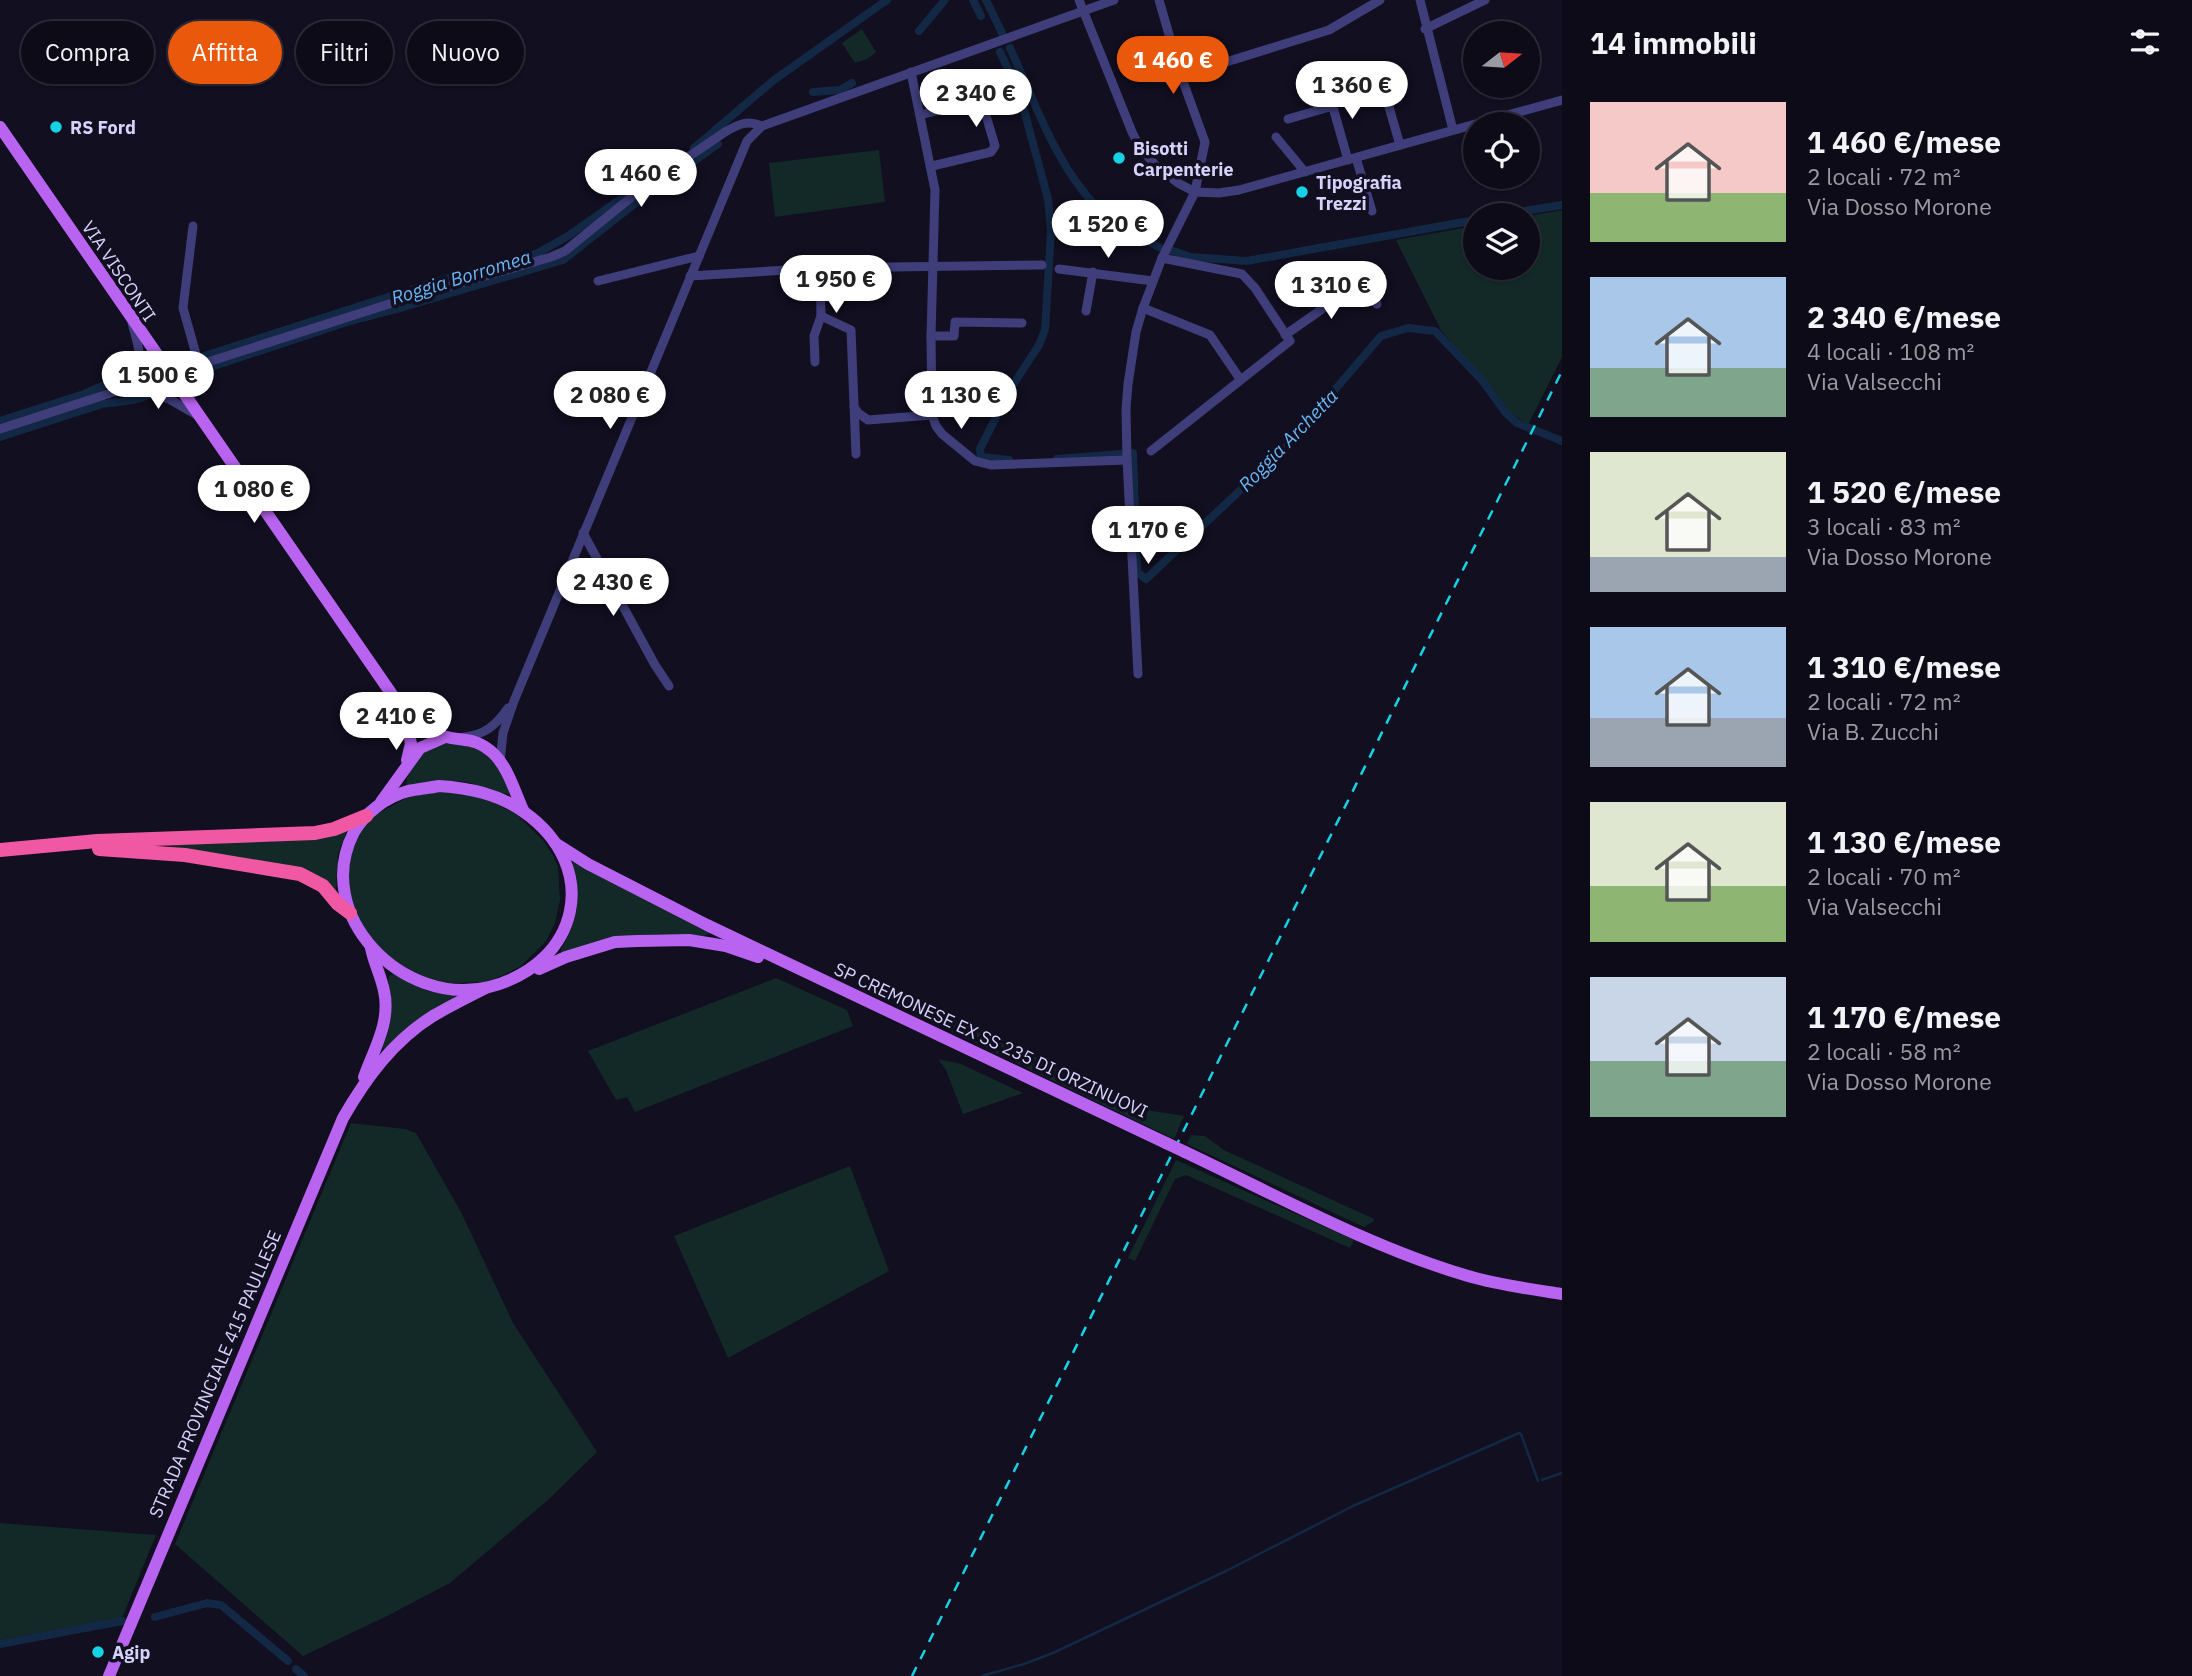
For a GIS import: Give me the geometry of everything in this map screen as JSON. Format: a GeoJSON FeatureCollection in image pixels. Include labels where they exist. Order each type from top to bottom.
{"type":"FeatureCollection","features":[{"type":"Feature","properties":{"kind":"highway"},"geometry":{"type":"LineString","coordinates":[[0,850],[97,841],[314,833],[334,829],[366,816]]}},
{"type":"Feature","properties":{"kind":"highway"},"geometry":{"type":"LineString","coordinates":[[24,848],[129,850],[185,855],[300,874],[323,886],[338,904],[350,913]]}},
{"type":"Feature","properties":{"kind":"main road","name":"VIA VISCONTI"},"geometry":{"type":"LineString","coordinates":[[0,127],[402,709]]}},
{"type":"Feature","properties":{"kind":"main road"},"geometry":{"type":"LineString","coordinates":[[402,709],[429,730],[445,737],[463,737],[486,748],[500,762],[524,812]]}},
{"type":"Feature","properties":{"kind":"main road"},"geometry":{"type":"LineString","coordinates":[[400,774],[411,743],[402,709]]}},
{"type":"Feature","properties":{"kind":"main road"},"geometry":{"type":"LineString","coordinates":[[379,805],[420,748],[445,737]]}},
{"type":"Feature","properties":{"kind":"main road"},"geometry":{"type":"LineString","coordinates":[[439,786],[489,794],[524,812],[555,843],[588,864],[800,969],[726,946],[689,940],[615,942],[566,957],[486,988],[429,985],[383,960],[371,947],[350,913],[343,894],[343,859],[357,828],[366,816],[379,805],[407,791],[439,786]]}},
{"type":"Feature","properties":{"kind":"main road"},"geometry":{"type":"LineString","coordinates":[[528,972],[553,949],[566,927],[571,907],[570,881],[555,843]]}},
{"type":"Feature","properties":{"kind":"main road","name":"STRADA PROVINCIALE 415 PAULLESE"},"geometry":{"type":"LineString","coordinates":[[109,1676],[343,1118],[360,1088],[381,1036],[386,1008],[384,989],[373,962],[371,947]]}},
{"type":"Feature","properties":{"kind":"main road","name":"SP CREMONESE EX SS 235 DI ORZINUOVI"},"geometry":{"type":"LineString","coordinates":[[800,969],[1398,1252],[1498,1284],[1562,1294]]}},
{"type":"Feature","properties":{"kind":"main road","name":"STRADA PROVINCIALE 415 PAULLESE"},"geometry":{"type":"LineString","coordinates":[[360,1088],[399,1042],[419,1025],[486,988]]}},
{"type":"Feature","properties":{"kind":"street"},"geometry":{"type":"LineString","coordinates":[[1079,0],[1139,146],[1156,166],[1195,192],[1239,190],[1562,100]]}},
{"type":"Feature","properties":{"kind":"street"},"geometry":{"type":"LineString","coordinates":[[500,762],[503,733],[514,701],[747,141],[762,125],[1114,0]]}},
{"type":"Feature","properties":{"kind":"street"},"geometry":{"type":"LineString","coordinates":[[1138,674],[1127,454],[1128,384],[1136,332],[1143,308],[1162,258],[1195,192],[1205,142],[1181,76],[1159,0]]}},
{"type":"Feature","properties":{"kind":"street"},"geometry":{"type":"LineString","coordinates":[[1181,76],[1329,30],[1380,0]]}},
{"type":"Feature","properties":{"kind":"street"},"geometry":{"type":"LineString","coordinates":[[1420,0],[1425,29],[1453,130]]}},
{"type":"Feature","properties":{"kind":"street"},"geometry":{"type":"LineString","coordinates":[[1425,29],[1485,0]]}},
{"type":"Feature","properties":{"kind":"street"},"geometry":{"type":"LineString","coordinates":[[1378,69],[1400,145]]}},
{"type":"Feature","properties":{"kind":"street"},"geometry":{"type":"LineString","coordinates":[[911,72],[935,190],[931,336],[932,415],[936,426],[975,461],[991,465],[1127,454]]}},
{"type":"Feature","properties":{"kind":"street"},"geometry":{"type":"LineString","coordinates":[[1328,90],[1372,211]]}},
{"type":"Feature","properties":{"kind":"street"},"geometry":{"type":"LineString","coordinates":[[920,116],[972,102],[982,102],[995,146],[991,152],[932,166]]}},
{"type":"Feature","properties":{"kind":"street"},"geometry":{"type":"LineString","coordinates":[[1288,119],[1333,106]]}},
{"type":"Feature","properties":{"kind":"street"},"geometry":{"type":"LineString","coordinates":[[180,371],[390,304],[551,257],[565,251],[644,187],[724,132],[753,121],[762,125]]}},
{"type":"Feature","properties":{"kind":"street"},"geometry":{"type":"LineString","coordinates":[[1276,137],[1305,172]]}},
{"type":"Feature","properties":{"kind":"street"},"geometry":{"type":"LineString","coordinates":[[193,226],[183,308],[199,365]]}},
{"type":"Feature","properties":{"kind":"street"},"geometry":{"type":"LineString","coordinates":[[598,281],[699,256]]}},
{"type":"Feature","properties":{"kind":"street"},"geometry":{"type":"LineString","coordinates":[[1151,451],[1290,341],[1242,274],[1162,258]]}},
{"type":"Feature","properties":{"kind":"street"},"geometry":{"type":"LineString","coordinates":[[690,276],[820,268],[1042,265]]}},
{"type":"Feature","properties":{"kind":"street"},"geometry":{"type":"LineString","coordinates":[[815,362],[814,337],[821,316],[820,268]]}},
{"type":"Feature","properties":{"kind":"street"},"geometry":{"type":"LineString","coordinates":[[1059,269],[1153,281]]}},
{"type":"Feature","properties":{"kind":"street"},"geometry":{"type":"LineString","coordinates":[[1086,311],[1093,272]]}},
{"type":"Feature","properties":{"kind":"street"},"geometry":{"type":"LineString","coordinates":[[1285,335],[1361,282],[1377,304]]}},
{"type":"Feature","properties":{"kind":"street"},"geometry":{"type":"LineString","coordinates":[[1143,308],[1210,335],[1240,379]]}},
{"type":"Feature","properties":{"kind":"street"},"geometry":{"type":"LineString","coordinates":[[821,316],[851,330],[856,454]]}},
{"type":"Feature","properties":{"kind":"street"},"geometry":{"type":"LineString","coordinates":[[120,390],[136,372],[140,353],[132,321]]}},
{"type":"Feature","properties":{"kind":"street"},"geometry":{"type":"LineString","coordinates":[[931,336],[954,336],[955,322],[1022,323]]}},
{"type":"Feature","properties":{"kind":"street"},"geometry":{"type":"LineString","coordinates":[[130,380],[166,370]]}},
{"type":"Feature","properties":{"kind":"street"},"geometry":{"type":"LineString","coordinates":[[147,392],[166,370]]}},
{"type":"Feature","properties":{"kind":"street"},"geometry":{"type":"LineString","coordinates":[[0,429],[120,390],[147,392],[169,399],[200,417]]}},
{"type":"Feature","properties":{"kind":"street"},"geometry":{"type":"LineString","coordinates":[[853,406],[868,421],[932,415]]}},
{"type":"Feature","properties":{"kind":"street"},"geometry":{"type":"LineString","coordinates":[[583,533],[669,686]]}},
{"type":"Feature","properties":{"kind":"street"},"geometry":{"type":"LineString","coordinates":[[463,737],[475,736],[491,728],[514,701]]}},
{"type":"Feature","properties":{"kind":"green space"},"geometry":{"type":"Polygon","coordinates":[[[862,29],[876,52],[855,63],[842,43],[862,29]]]}},
{"type":"Feature","properties":{"kind":"green space"},"geometry":{"type":"Polygon","coordinates":[[[879,150],[885,202],[775,217],[769,163],[879,150]]]}},
{"type":"Feature","properties":{"kind":"green space"},"geometry":{"type":"Polygon","coordinates":[[[1562,210],[1562,357],[1528,425],[1506,409],[1441,330],[1396,240],[1463,228],[1463,280],[1540,280],[1540,214],[1562,210]]]}},
{"type":"Feature","properties":{"kind":"green space"},"geometry":{"type":"Polygon","coordinates":[[[453,742],[474,748],[490,758],[501,773],[510,794],[459,781],[406,783],[412,766],[422,754],[436,746],[453,742]]]}},
{"type":"Feature","properties":{"kind":"green space"},"geometry":{"type":"Polygon","coordinates":[[[461,792],[486,799],[516,814],[543,840],[558,867],[560,900],[555,923],[546,941],[521,966],[485,982],[449,983],[429,980],[373,947],[346,892],[352,844],[368,819],[408,797],[461,792]]]}},
{"type":"Feature","properties":{"kind":"green space"},"geometry":{"type":"Polygon","coordinates":[[[344,831],[346,833],[338,854],[336,892],[323,879],[301,869],[163,845],[344,831]]]}},
{"type":"Feature","properties":{"kind":"green space"},"geometry":{"type":"Polygon","coordinates":[[[574,861],[711,933],[704,936],[628,936],[561,953],[576,908],[572,865],[574,861]]]}},
{"type":"Feature","properties":{"kind":"green space"},"geometry":{"type":"Polygon","coordinates":[[[393,974],[427,991],[453,995],[455,998],[418,1020],[384,1050],[382,1047],[391,1012],[389,976],[393,974]]]}},
{"type":"Feature","properties":{"kind":"green space"},"geometry":{"type":"Polygon","coordinates":[[[776,978],[847,1010],[853,1026],[635,1112],[627,1097],[616,1100],[588,1051],[776,978]]]}},
{"type":"Feature","properties":{"kind":"green space"},"geometry":{"type":"Polygon","coordinates":[[[924,1001],[934,1009],[1153,1111],[1184,1116],[1174,1139],[923,1018],[924,1001]]]}},
{"type":"Feature","properties":{"kind":"green space"},"geometry":{"type":"Polygon","coordinates":[[[938,1059],[961,1064],[1023,1093],[963,1114],[946,1070],[938,1059]]]}},
{"type":"Feature","properties":{"kind":"green space"},"geometry":{"type":"Polygon","coordinates":[[[351,1123],[405,1129],[416,1133],[462,1214],[513,1323],[597,1452],[548,1500],[450,1583],[303,1656],[175,1544],[351,1123]]]}},
{"type":"Feature","properties":{"kind":"green space"},"geometry":{"type":"Polygon","coordinates":[[[1191,1135],[1205,1136],[1224,1150],[1374,1219],[1373,1222],[1364,1227],[1187,1144],[1191,1135]]]}},
{"type":"Feature","properties":{"kind":"green space"},"geometry":{"type":"Polygon","coordinates":[[[1176,1160],[1354,1240],[1350,1248],[1186,1175],[1175,1179],[1135,1261],[1128,1258],[1176,1160]]]}},
{"type":"Feature","properties":{"kind":"green space"},"geometry":{"type":"Polygon","coordinates":[[[850,1166],[889,1271],[728,1358],[674,1236],[850,1166]]]}},
{"type":"Feature","properties":{"kind":"green space"},"geometry":{"type":"Polygon","coordinates":[[[0,1523],[156,1535],[122,1618],[0,1640],[0,1523]]]}},
{"type":"Feature","properties":{"kind":"waterway","name":"Roggia Borromea"},"geometry":{"type":"LineString","coordinates":[[694,148],[774,80],[887,0]]}},
{"type":"Feature","properties":{"kind":"waterway","name":"Roggia Archetta"},"geometry":{"type":"LineString","coordinates":[[919,31],[945,0]]}},
{"type":"Feature","properties":{"kind":"waterway","name":"Roggia Archetta"},"geometry":{"type":"LineString","coordinates":[[973,0],[981,16]]}},
{"type":"Feature","properties":{"kind":"waterway","name":"Roggia Borromea"},"geometry":{"type":"LineString","coordinates":[[986,0],[1002,33]]}},
{"type":"Feature","properties":{"kind":"waterway","name":"Roggia Borromea"},"geometry":{"type":"LineString","coordinates":[[1010,48],[1048,133],[1070,174],[1099,209],[1159,247]]}},
{"type":"Feature","properties":{"kind":"waterway","name":"Roggia Archetta"},"geometry":{"type":"LineString","coordinates":[[1000,52],[1020,95],[1048,199],[1051,231],[1045,330],[1039,345],[1009,391],[980,449],[981,457],[1009,460]]}},
{"type":"Feature","properties":{"kind":"waterway","name":"Roggia Archetta"},"geometry":{"type":"LineString","coordinates":[[813,92],[840,90],[852,83]]}},
{"type":"Feature","properties":{"kind":"waterway","name":"Roggia Archetta"},"geometry":{"type":"LineString","coordinates":[[181,377],[347,322],[563,260],[638,201],[718,144]]}},
{"type":"Feature","properties":{"kind":"waterway","name":"Roggia Borromea"},"geometry":{"type":"LineString","coordinates":[[173,366],[438,281],[538,253],[568,236],[683,155]]}},
{"type":"Feature","properties":{"kind":"waterway","name":"Roggia Borromea"},"geometry":{"type":"LineString","coordinates":[[1540,209],[1562,205]]}},
{"type":"Feature","properties":{"kind":"waterway","name":"Roggia Borromea"},"geometry":{"type":"LineString","coordinates":[[1170,250],[1191,257],[1247,261],[1463,222]]}},
{"type":"Feature","properties":{"kind":"waterway","name":"Roggia Archetta"},"geometry":{"type":"LineString","coordinates":[[1057,459],[1133,453],[1137,572],[1146,579],[1285,448],[1381,336],[1408,328],[1435,331],[1481,379],[1506,413],[1517,423],[1562,441]]}},
{"type":"Feature","properties":{"kind":"waterway","name":"Roggia Borromea"},"geometry":{"type":"LineString","coordinates":[[0,421],[84,394],[123,377]]}},
{"type":"Feature","properties":{"kind":"waterway","name":"Roggia Archetta"},"geometry":{"type":"LineString","coordinates":[[0,437],[99,405],[146,396]]}},
{"type":"Feature","properties":{"kind":"waterway"},"geometry":{"type":"LineString","coordinates":[[982,1676],[1053,1653],[1226,1571],[1353,1506],[1519,1433],[1538,1481]]}},
{"type":"Feature","properties":{"kind":"waterway"},"geometry":{"type":"LineString","coordinates":[[1542,1480],[1562,1473]]}},
{"type":"Feature","properties":{"kind":"waterway"},"geometry":{"type":"LineString","coordinates":[[155,1617],[207,1603],[221,1605],[288,1661]]}},
{"type":"Feature","properties":{"kind":"waterway"},"geometry":{"type":"LineString","coordinates":[[0,1644],[122,1621]]}},
{"type":"Feature","properties":{"kind":"waterway"},"geometry":{"type":"LineString","coordinates":[[296,1669],[304,1676]]}},
{"type":"Feature","properties":{"kind":"railway"},"geometry":{"type":"LineString","coordinates":[[912,1676],[1562,371]]}},
{"type":"Feature","properties":{"kind":"place","name":"RS Ford"},"geometry":{"type":"Point","coordinates":[56,127]}},
{"type":"Feature","properties":{"kind":"place","name":"Bisotti Carpenterie"},"geometry":{"type":"Point","coordinates":[1119,158]}},
{"type":"Feature","properties":{"kind":"place","name":"Tipografia Trezzi"},"geometry":{"type":"Point","coordinates":[1302,192]}},
{"type":"Feature","properties":{"kind":"place","name":"Agip"},"geometry":{"type":"Point","coordinates":[98,1652]}}]}
